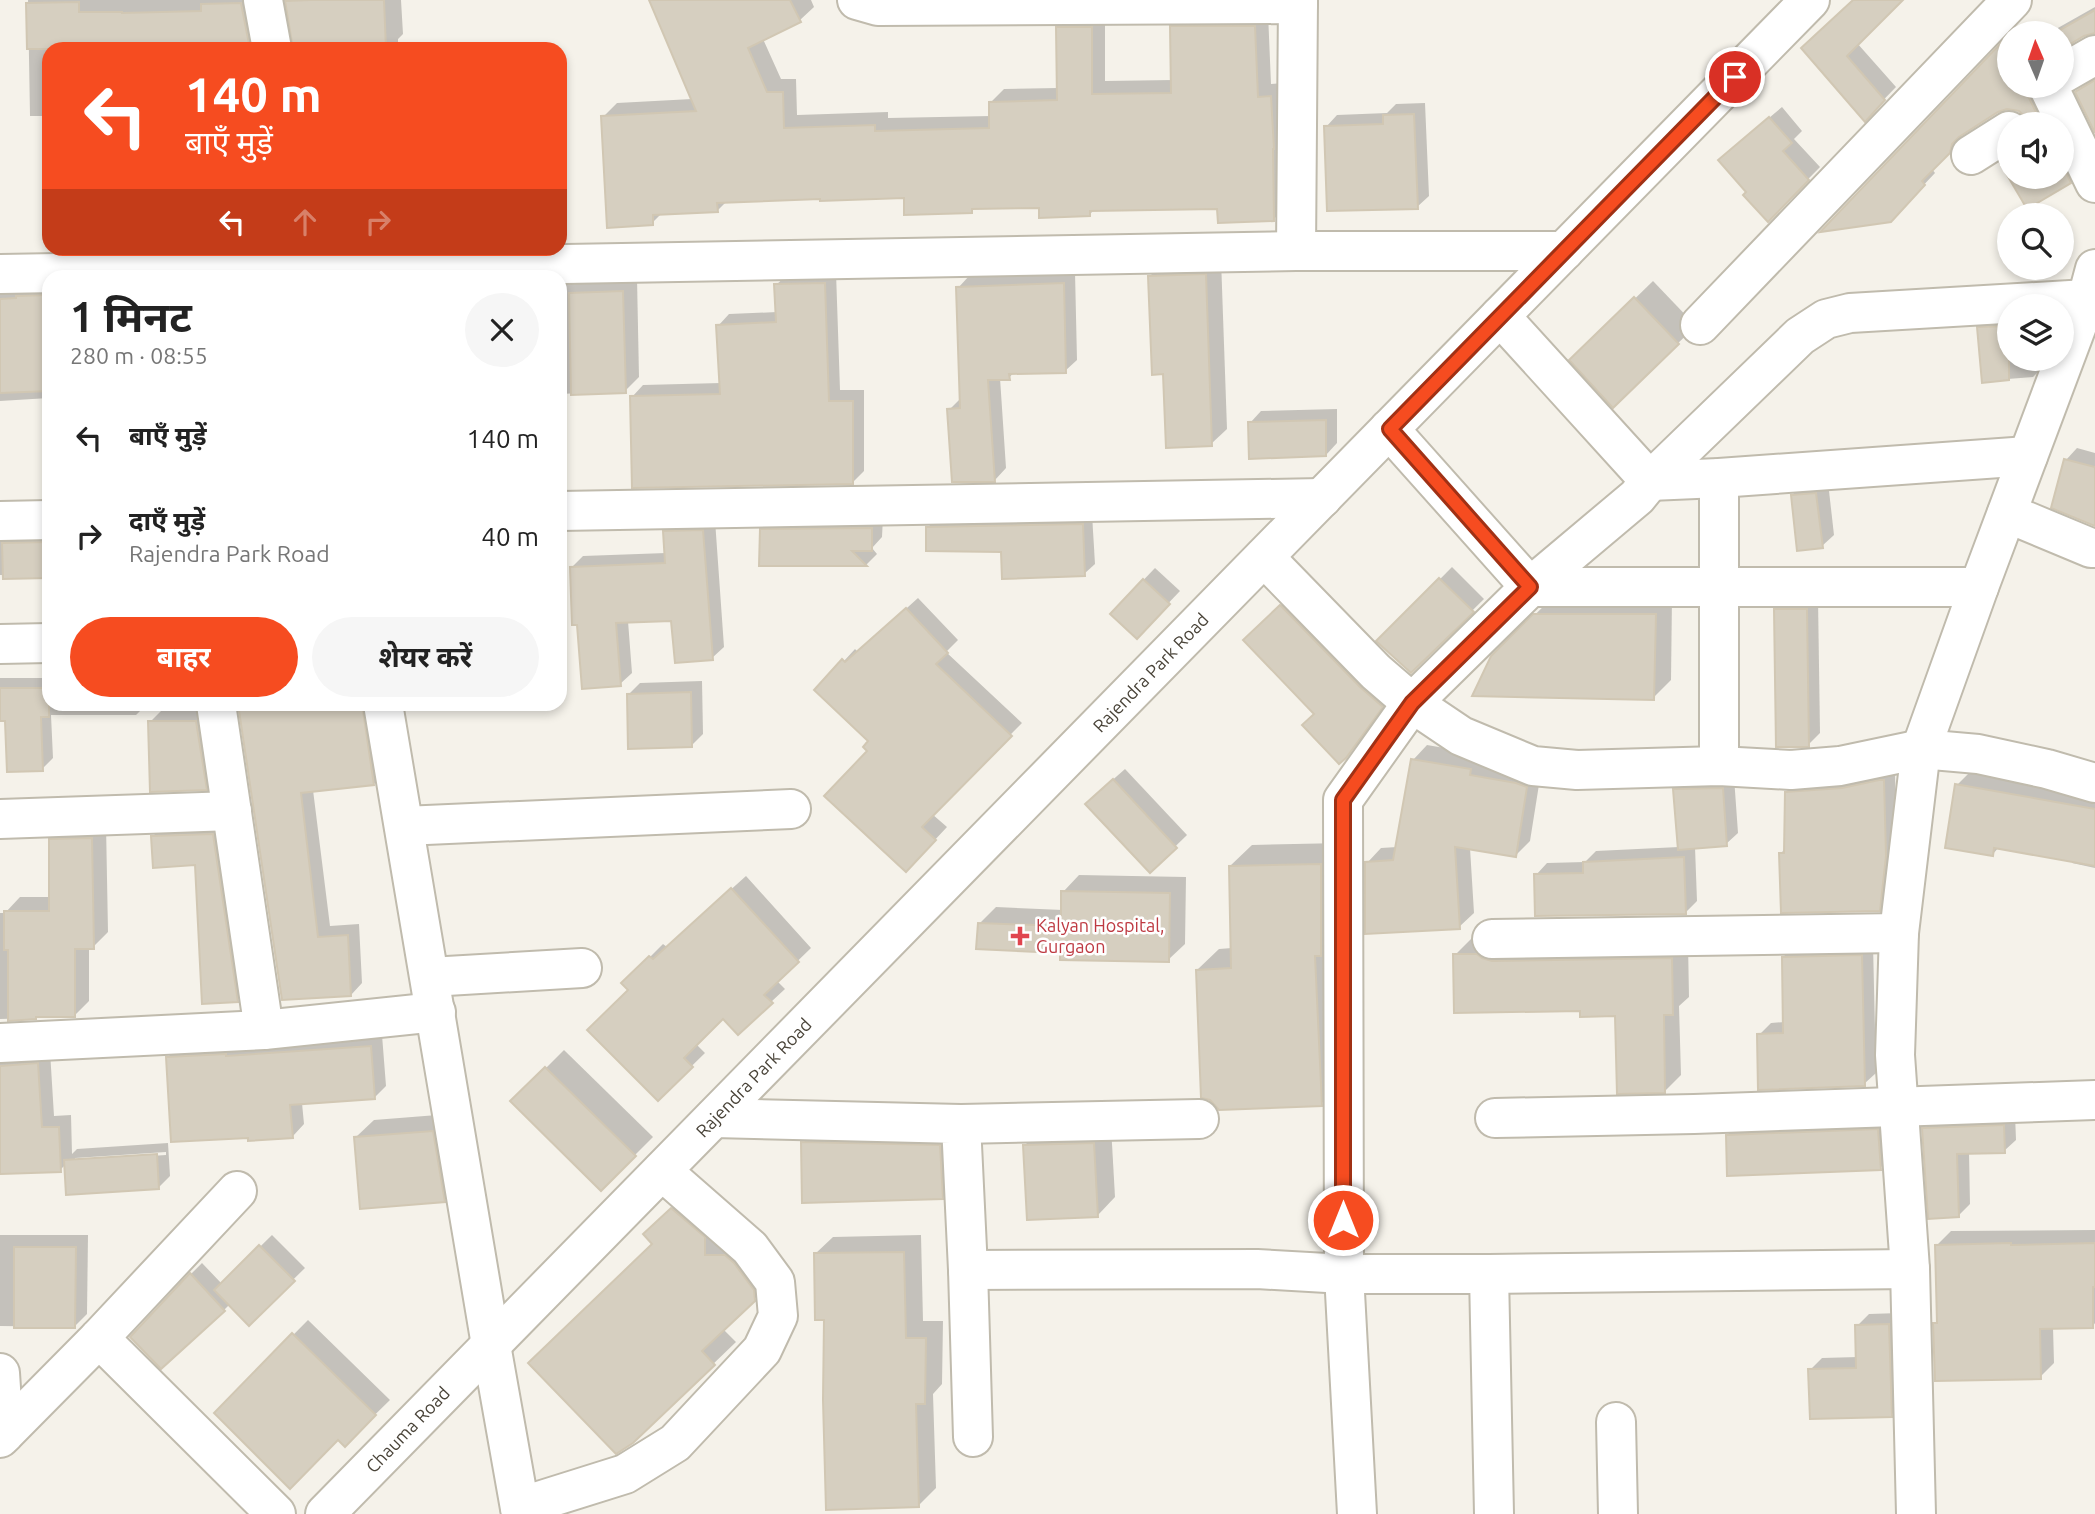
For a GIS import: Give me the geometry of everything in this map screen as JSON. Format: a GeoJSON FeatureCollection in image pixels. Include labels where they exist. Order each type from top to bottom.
{"type":"FeatureCollection","features":[{"type":"Feature","properties":{"kind":"street"},"geometry":{"type":"LineString","coordinates":[[264,0],[271,42]]}},
{"type":"Feature","properties":{"kind":"street"},"geometry":{"type":"LineString","coordinates":[[857,0],[878,6],[1298,2],[1296,251]]}},
{"type":"Feature","properties":{"kind":"street","name":"Rajendra Park Road"},"geometry":{"type":"LineString","coordinates":[[491,1345],[1810,0]]}},
{"type":"Feature","properties":{"kind":"street"},"geometry":{"type":"LineString","coordinates":[[1700,325],[2009,10]]}},
{"type":"Feature","properties":{"kind":"street"},"geometry":{"type":"LineString","coordinates":[[2074,72],[2095,55]]}},
{"type":"Feature","properties":{"kind":"street"},"geometry":{"type":"LineString","coordinates":[[2031,112],[2045,98]]}},
{"type":"Feature","properties":{"kind":"street"},"geometry":{"type":"LineString","coordinates":[[2060,98],[2095,183]]}},
{"type":"Feature","properties":{"kind":"street"},"geometry":{"type":"LineString","coordinates":[[1971,155],[1997,139]]}},
{"type":"Feature","properties":{"kind":"street"},"geometry":{"type":"LineString","coordinates":[[123,270],[308,264],[1296,251],[1564,251]]}},
{"type":"Feature","properties":{"kind":"street"},"geometry":{"type":"LineString","coordinates":[[0,274],[42,273]]}},
{"type":"Feature","properties":{"kind":"street"},"geometry":{"type":"LineString","coordinates":[[1357,1514],[1344,1274],[1343,800],[1412,703],[1530,587],[1637,497],[1650,481],[1800,336],[1826,318],[2091,284],[1921,749],[1899,933],[1895,1055],[1910,1269],[1916,1514]]}},
{"type":"Feature","properties":{"kind":"street"},"geometry":{"type":"LineString","coordinates":[[1500,316],[1650,481]]}},
{"type":"Feature","properties":{"kind":"street"},"geometry":{"type":"LineString","coordinates":[[1390,429],[1530,587],[1979,587]]}},
{"type":"Feature","properties":{"kind":"street"},"geometry":{"type":"LineString","coordinates":[[1650,481],[2028,456]]}},
{"type":"Feature","properties":{"kind":"street"},"geometry":{"type":"LineString","coordinates":[[1719,478],[1719,766]]}},
{"type":"Feature","properties":{"kind":"street"},"geometry":{"type":"LineString","coordinates":[[567,511],[1322,498]]}},
{"type":"Feature","properties":{"kind":"street"},"geometry":{"type":"LineString","coordinates":[[2007,513],[2095,548]]}},
{"type":"Feature","properties":{"kind":"street"},"geometry":{"type":"LineString","coordinates":[[0,521],[42,520]]}},
{"type":"Feature","properties":{"kind":"street"},"geometry":{"type":"LineString","coordinates":[[1264,557],[1376,672],[1412,703],[1461,736],[1533,766],[1577,770],[1719,766],[1791,770],[1840,766],[1921,749],[1978,754],[2095,783]]}},
{"type":"Feature","properties":{"kind":"street"},"geometry":{"type":"LineString","coordinates":[[0,644],[42,643]]}},
{"type":"Feature","properties":{"kind":"street"},"geometry":{"type":"LineString","coordinates":[[217,711],[264,1030]]}},
{"type":"Feature","properties":{"kind":"street"},"geometry":{"type":"LineString","coordinates":[[384,711],[521,1510],[625,1474],[675,1443],[762,1350],[778,1316],[775,1282],[750,1248],[662,1171]]}},
{"type":"Feature","properties":{"kind":"street"},"geometry":{"type":"LineString","coordinates":[[404,826],[791,809]]}},
{"type":"Feature","properties":{"kind":"street"},"geometry":{"type":"LineString","coordinates":[[0,819],[232,811]]}},
{"type":"Feature","properties":{"kind":"street"},"geometry":{"type":"LineString","coordinates":[[1492,939],[1899,933]]}},
{"type":"Feature","properties":{"kind":"street"},"geometry":{"type":"LineString","coordinates":[[0,1043],[264,1030],[582,968]]}},
{"type":"Feature","properties":{"kind":"street"},"geometry":{"type":"LineString","coordinates":[[1495,1118],[2095,1100]]}},
{"type":"Feature","properties":{"kind":"street"},"geometry":{"type":"LineString","coordinates":[[714,1118],[961,1125],[1199,1119]]}},
{"type":"Feature","properties":{"kind":"street"},"geometry":{"type":"LineString","coordinates":[[961,1125],[973,1437]]}},
{"type":"Feature","properties":{"kind":"street"},"geometry":{"type":"LineString","coordinates":[[2,1436],[99,1338],[237,1191]]}},
{"type":"Feature","properties":{"kind":"street"},"geometry":{"type":"LineString","coordinates":[[968,1270],[1257,1269],[1344,1274],[1489,1274],[1910,1269]]}},
{"type":"Feature","properties":{"kind":"street"},"geometry":{"type":"LineString","coordinates":[[1489,1274],[1494,1514]]}},
{"type":"Feature","properties":{"kind":"street"},"geometry":{"type":"LineString","coordinates":[[99,1338],[276,1514]]}},
{"type":"Feature","properties":{"kind":"street","name":"Chauma Road"},"geometry":{"type":"LineString","coordinates":[[325,1514],[491,1345]]}},
{"type":"Feature","properties":{"kind":"street"},"geometry":{"type":"LineString","coordinates":[[0,1373],[2,1436]]}},
{"type":"Feature","properties":{"kind":"street"},"geometry":{"type":"LineString","coordinates":[[1616,1422],[1618,1514]]}},
{"type":"Feature","properties":{"kind":"building"},"geometry":{"type":"Polygon","coordinates":[[[384,0],[386,42],[292,42],[285,1],[384,0]]]}},
{"type":"Feature","properties":{"kind":"building"},"geometry":{"type":"Polygon","coordinates":[[[649,0],[790,0],[801,22],[748,48],[767,92],[783,92],[784,128],[875,125],[875,131],[989,128],[989,102],[1057,100],[1056,27],[1092,27],[1092,94],[1171,93],[1170,26],[1255,26],[1258,97],[1271,96],[1274,221],[1218,223],[1217,209],[1090,211],[1090,216],[1039,218],[1039,208],[972,209],[972,213],[904,215],[904,198],[717,203],[718,212],[653,215],[653,225],[607,228],[601,116],[696,111],[649,0]]]}},
{"type":"Feature","properties":{"kind":"building"},"geometry":{"type":"Polygon","coordinates":[[[1853,0],[1903,0],[1847,56],[1885,100],[1865,122],[1801,48],[1853,0]]]}},
{"type":"Feature","properties":{"kind":"building"},"geometry":{"type":"Polygon","coordinates":[[[79,2],[79,12],[122,13],[201,11],[201,4],[241,3],[249,42],[42,42],[42,49],[27,49],[26,3],[79,2]]]}},
{"type":"Feature","properties":{"kind":"building"},"geometry":{"type":"Polygon","coordinates":[[[2095,10],[2095,33],[2074,42],[2074,22],[2095,10]]]}},
{"type":"Feature","properties":{"kind":"building"},"geometry":{"type":"Polygon","coordinates":[[[1997,47],[1997,98],[2029,98],[2036,112],[2007,109],[1997,112],[1959,137],[1952,144],[1950,153],[1922,181],[1925,185],[1891,222],[1820,232],[1997,47]]]}},
{"type":"Feature","properties":{"kind":"building"},"geometry":{"type":"Polygon","coordinates":[[[2095,80],[2095,133],[2075,92],[2095,80]]]}},
{"type":"Feature","properties":{"kind":"building"},"geometry":{"type":"Polygon","coordinates":[[[1414,114],[1418,209],[1327,211],[1324,126],[1383,124],[1383,115],[1414,114]]]}},
{"type":"Feature","properties":{"kind":"building"},"geometry":{"type":"Polygon","coordinates":[[[1769,117],[1792,143],[1783,151],[1809,180],[1768,222],[1743,195],[1746,192],[1718,160],[1769,117]]]}},
{"type":"Feature","properties":{"kind":"building"},"geometry":{"type":"Polygon","coordinates":[[[2015,189],[2061,189],[2037,203],[2023,203],[2015,189]]]}},
{"type":"Feature","properties":{"kind":"building"},"geometry":{"type":"Polygon","coordinates":[[[1206,274],[1212,446],[1166,448],[1163,374],[1152,375],[1148,276],[1206,274]]]}},
{"type":"Feature","properties":{"kind":"building"},"geometry":{"type":"Polygon","coordinates":[[[825,283],[829,401],[853,401],[853,484],[632,488],[630,396],[720,394],[716,325],[776,322],[774,284],[825,283]]]}},
{"type":"Feature","properties":{"kind":"building"},"geometry":{"type":"Polygon","coordinates":[[[1064,283],[1066,373],[1009,374],[1010,380],[988,380],[995,482],[952,482],[947,409],[960,408],[956,287],[1064,283]]]}},
{"type":"Feature","properties":{"kind":"building"},"geometry":{"type":"Polygon","coordinates":[[[623,291],[626,393],[571,395],[569,293],[623,291]]]}},
{"type":"Feature","properties":{"kind":"building"},"geometry":{"type":"Polygon","coordinates":[[[42,295],[42,391],[0,393],[0,299],[42,295]]]}},
{"type":"Feature","properties":{"kind":"building"},"geometry":{"type":"Polygon","coordinates":[[[1634,297],[1679,344],[1613,408],[1569,360],[1634,297]]]}},
{"type":"Feature","properties":{"kind":"building"},"geometry":{"type":"Polygon","coordinates":[[[1997,326],[1997,371],[2009,371],[2009,380],[1982,383],[1977,327],[1997,326]]]}},
{"type":"Feature","properties":{"kind":"building"},"geometry":{"type":"Polygon","coordinates":[[[1326,420],[1326,456],[1249,459],[1248,422],[1326,420]]]}},
{"type":"Feature","properties":{"kind":"building"},"geometry":{"type":"Polygon","coordinates":[[[2064,459],[2095,467],[2095,526],[2051,508],[2064,459]]]}},
{"type":"Feature","properties":{"kind":"building"},"geometry":{"type":"Polygon","coordinates":[[[1816,493],[1823,548],[1797,551],[1791,495],[1816,493]]]}},
{"type":"Feature","properties":{"kind":"building"},"geometry":{"type":"Polygon","coordinates":[[[1083,524],[1085,576],[1002,579],[1001,552],[926,551],[926,527],[1083,524]]]}},
{"type":"Feature","properties":{"kind":"building"},"geometry":{"type":"Polygon","coordinates":[[[872,528],[872,551],[852,551],[867,566],[759,566],[760,529],[872,528]]]}},
{"type":"Feature","properties":{"kind":"building"},"geometry":{"type":"Polygon","coordinates":[[[703,530],[713,660],[675,663],[671,621],[616,623],[621,686],[582,689],[577,625],[572,625],[570,567],[665,563],[663,531],[703,530]]]}},
{"type":"Feature","properties":{"kind":"building"},"geometry":{"type":"Polygon","coordinates":[[[42,542],[42,578],[3,579],[2,543],[42,542]]]}},
{"type":"Feature","properties":{"kind":"building"},"geometry":{"type":"Polygon","coordinates":[[[1439,578],[1474,612],[1411,673],[1376,641],[1439,578]]]}},
{"type":"Feature","properties":{"kind":"building"},"geometry":{"type":"Polygon","coordinates":[[[1143,579],[1170,604],[1137,639],[1110,614],[1143,579]]]}},
{"type":"Feature","properties":{"kind":"building"},"geometry":{"type":"Polygon","coordinates":[[[1280,605],[1383,707],[1339,764],[1302,725],[1314,714],[1243,640],[1280,605]]]}},
{"type":"Feature","properties":{"kind":"building"},"geometry":{"type":"Polygon","coordinates":[[[906,608],[948,653],[936,664],[1012,736],[922,827],[936,840],[906,872],[824,796],[867,751],[863,747],[868,741],[814,690],[842,659],[845,662],[906,608]]]}},
{"type":"Feature","properties":{"kind":"building"},"geometry":{"type":"Polygon","coordinates":[[[1774,609],[1807,609],[1809,747],[1776,747],[1774,609]]]}},
{"type":"Feature","properties":{"kind":"building"},"geometry":{"type":"Polygon","coordinates":[[[1533,614],[1656,614],[1654,700],[1472,696],[1491,656],[1533,614]]]}},
{"type":"Feature","properties":{"kind":"building"},"geometry":{"type":"Polygon","coordinates":[[[0,688],[42,688],[42,711],[49,711],[49,717],[41,717],[43,771],[7,772],[5,721],[0,721],[0,688]]]}},
{"type":"Feature","properties":{"kind":"building"},"geometry":{"type":"Polygon","coordinates":[[[691,692],[692,747],[628,749],[627,694],[691,692]]]}},
{"type":"Feature","properties":{"kind":"building"},"geometry":{"type":"Polygon","coordinates":[[[239,711],[363,711],[374,785],[301,793],[318,937],[348,935],[351,996],[282,1000],[239,711]]]}},
{"type":"Feature","properties":{"kind":"building"},"geometry":{"type":"Polygon","coordinates":[[[148,721],[196,721],[207,790],[150,792],[148,721]]]}},
{"type":"Feature","properties":{"kind":"building"},"geometry":{"type":"Polygon","coordinates":[[[1411,759],[1471,769],[1470,775],[1527,787],[1516,857],[1455,847],[1460,929],[1365,934],[1365,862],[1393,860],[1411,759]]]}},
{"type":"Feature","properties":{"kind":"building"},"geometry":{"type":"Polygon","coordinates":[[[1113,779],[1177,848],[1150,873],[1085,804],[1113,779]]]}},
{"type":"Feature","properties":{"kind":"building"},"geometry":{"type":"Polygon","coordinates":[[[1884,780],[1886,856],[1880,911],[1781,913],[1779,853],[1784,853],[1785,792],[1842,788],[1884,780]]]}},
{"type":"Feature","properties":{"kind":"building"},"geometry":{"type":"Polygon","coordinates":[[[1955,784],[2095,809],[2095,866],[1994,848],[1993,856],[1945,848],[1955,784]]]}},
{"type":"Feature","properties":{"kind":"building"},"geometry":{"type":"Polygon","coordinates":[[[1723,788],[1727,846],[1678,850],[1673,789],[1723,788]]]}},
{"type":"Feature","properties":{"kind":"building"},"geometry":{"type":"Polygon","coordinates":[[[213,834],[238,1002],[202,1004],[195,865],[153,868],[151,836],[213,834]]]}},
{"type":"Feature","properties":{"kind":"building"},"geometry":{"type":"Polygon","coordinates":[[[92,838],[94,949],[75,949],[75,1017],[36,1017],[8,1021],[8,950],[4,950],[4,911],[49,911],[49,839],[92,838]]]}},
{"type":"Feature","properties":{"kind":"building"},"geometry":{"type":"Polygon","coordinates":[[[1684,857],[1686,914],[1535,916],[1534,874],[1583,873],[1583,862],[1684,857]]]}},
{"type":"Feature","properties":{"kind":"building"},"geometry":{"type":"Polygon","coordinates":[[[1321,864],[1321,956],[1315,956],[1322,1106],[1219,1110],[1210,1100],[1201,1098],[1196,970],[1231,968],[1229,866],[1321,864]]]}},
{"type":"Feature","properties":{"kind":"building"},"geometry":{"type":"Polygon","coordinates":[[[731,888],[799,962],[764,995],[773,1003],[738,1035],[723,1019],[684,1058],[693,1067],[658,1101],[587,1030],[628,990],[621,983],[649,956],[653,959],[731,888]]]}},
{"type":"Feature","properties":{"kind":"building"},"geometry":{"type":"Polygon","coordinates":[[[1061,891],[1170,893],[1169,962],[1060,960],[1060,953],[976,949],[978,923],[1061,926],[1061,891]]]}},
{"type":"Feature","properties":{"kind":"building"},"geometry":{"type":"Polygon","coordinates":[[[1453,954],[1477,954],[1492,961],[1672,958],[1673,1015],[1664,1015],[1665,1093],[1617,1094],[1615,1016],[1580,1017],[1580,1011],[1454,1013],[1453,954]]]}},
{"type":"Feature","properties":{"kind":"building"},"geometry":{"type":"Polygon","coordinates":[[[1862,955],[1865,1086],[1758,1090],[1757,1034],[1783,1033],[1782,957],[1862,955]]]}},
{"type":"Feature","properties":{"kind":"building"},"geometry":{"type":"Polygon","coordinates":[[[371,1046],[375,1099],[290,1105],[293,1138],[171,1142],[166,1057],[226,1056],[371,1046]]]}},
{"type":"Feature","properties":{"kind":"building"},"geometry":{"type":"Polygon","coordinates":[[[38,1063],[42,1127],[59,1127],[61,1172],[0,1174],[0,1066],[38,1063]]]}},
{"type":"Feature","properties":{"kind":"building"},"geometry":{"type":"Polygon","coordinates":[[[545,1067],[636,1156],[601,1191],[510,1101],[545,1067]]]}},
{"type":"Feature","properties":{"kind":"building"},"geometry":{"type":"Polygon","coordinates":[[[2004,1125],[2005,1153],[1957,1154],[1959,1217],[1928,1219],[1922,1128],[2004,1125]]]}},
{"type":"Feature","properties":{"kind":"building"},"geometry":{"type":"Polygon","coordinates":[[[1878,1129],[1881,1170],[1727,1176],[1726,1135],[1878,1129]]]}},
{"type":"Feature","properties":{"kind":"building"},"geometry":{"type":"Polygon","coordinates":[[[433,1131],[445,1202],[360,1209],[354,1137],[433,1131]]]}},
{"type":"Feature","properties":{"kind":"building"},"geometry":{"type":"Polygon","coordinates":[[[801,1142],[940,1145],[943,1199],[802,1203],[801,1142]]]}},
{"type":"Feature","properties":{"kind":"building"},"geometry":{"type":"Polygon","coordinates":[[[1094,1143],[1098,1217],[1027,1220],[1023,1145],[1094,1143]]]}},
{"type":"Feature","properties":{"kind":"building"},"geometry":{"type":"Polygon","coordinates":[[[157,1154],[159,1189],[66,1195],[64,1160],[157,1154]]]}},
{"type":"Feature","properties":{"kind":"building"},"geometry":{"type":"Polygon","coordinates":[[[671,1208],[705,1237],[705,1255],[725,1255],[734,1263],[754,1290],[755,1301],[702,1351],[715,1365],[633,1443],[616,1454],[528,1363],[652,1244],[643,1234],[671,1208]]]}},
{"type":"Feature","properties":{"kind":"building"},"geometry":{"type":"Polygon","coordinates":[[[2095,1243],[2093,1328],[2040,1329],[2041,1379],[1935,1381],[1935,1245],[2095,1243]]]}},
{"type":"Feature","properties":{"kind":"building"},"geometry":{"type":"Polygon","coordinates":[[[259,1245],[295,1281],[249,1326],[214,1290],[259,1245]]]}},
{"type":"Feature","properties":{"kind":"building"},"geometry":{"type":"Polygon","coordinates":[[[14,1247],[76,1247],[75,1328],[14,1328],[14,1247]]]}},
{"type":"Feature","properties":{"kind":"building"},"geometry":{"type":"Polygon","coordinates":[[[904,1252],[906,1338],[926,1338],[925,1404],[916,1404],[919,1507],[826,1510],[824,1320],[815,1320],[814,1253],[904,1252]]]}},
{"type":"Feature","properties":{"kind":"building"},"geometry":{"type":"Polygon","coordinates":[[[190,1273],[225,1311],[161,1369],[130,1337],[190,1273]]]}},
{"type":"Feature","properties":{"kind":"building"},"geometry":{"type":"Polygon","coordinates":[[[1889,1324],[1892,1417],[1810,1419],[1808,1369],[1856,1368],[1855,1325],[1889,1324]]]}},
{"type":"Feature","properties":{"kind":"building"},"geometry":{"type":"Polygon","coordinates":[[[292,1333],[376,1415],[345,1447],[338,1440],[290,1489],[214,1413],[292,1333]]]}},
{"type":"Feature","properties":{"kind":"place","name":"Kalyan Hospital, Gurgaon"},"geometry":{"type":"Point","coordinates":[1020,936]}},
{"type":"Feature","properties":{"kind":"route"},"geometry":{"type":"LineString","coordinates":[[1343,1220],[1343,800],[1412,703],[1530,587],[1390,429],[1735,77]]}}]}
